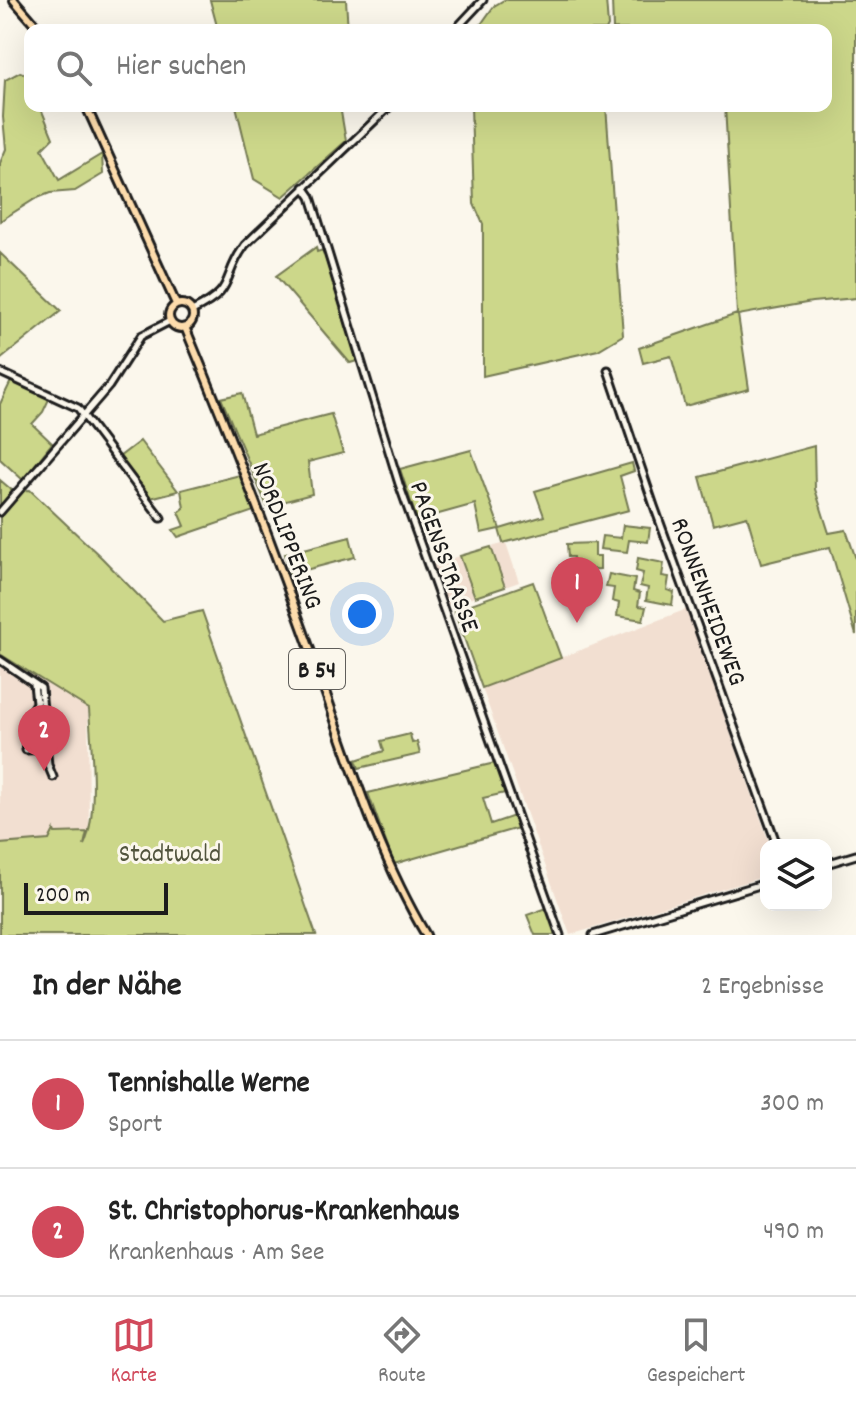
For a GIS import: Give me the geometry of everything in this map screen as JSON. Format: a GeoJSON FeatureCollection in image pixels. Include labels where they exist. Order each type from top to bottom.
{"type":"FeatureCollection","features":[{"type":"Feature","properties":{"kind":"main road"},"geometry":{"type":"LineString","coordinates":[[14,0],[35,24]]}},
{"type":"Feature","properties":{"kind":"main road"},"geometry":{"type":"LineString","coordinates":[[89,112],[176,304]]}},
{"type":"Feature","properties":{"kind":"main road"},"geometry":{"type":"LineString","coordinates":[[184,303],[192,311],[193,319],[185,327],[176,327],[170,321],[170,309],[176,304],[184,303]]}},
{"type":"Feature","properties":{"kind":"main road","name":"NORDLIPPERING"},"geometry":{"type":"LineString","coordinates":[[185,327],[270,541],[375,834],[407,903],[426,935]]}},
{"type":"Feature","properties":{"kind":"street"},"geometry":{"type":"LineString","coordinates":[[461,24],[483,0]]}},
{"type":"Feature","properties":{"kind":"street"},"geometry":{"type":"LineString","coordinates":[[192,311],[223,292],[245,245],[384,112]]}},
{"type":"Feature","properties":{"kind":"street","name":"PAGENSSTRASSE"},"geometry":{"type":"LineString","coordinates":[[304,187],[311,197],[399,484],[560,935]]}},
{"type":"Feature","properties":{"kind":"street"},"geometry":{"type":"LineString","coordinates":[[0,512],[109,386],[141,336],[170,321]]}},
{"type":"Feature","properties":{"kind":"street","name":"RONNENHEIDEWEG"},"geometry":{"type":"LineString","coordinates":[[608,370],[775,839]]}},
{"type":"Feature","properties":{"kind":"street"},"geometry":{"type":"LineString","coordinates":[[0,372],[69,403],[84,414],[161,518]]}},
{"type":"Feature","properties":{"kind":"street"},"geometry":{"type":"LineString","coordinates":[[0,660],[31,680],[43,692],[44,749]]}},
{"type":"Feature","properties":{"kind":"street"},"geometry":{"type":"LineString","coordinates":[[31,680],[36,688],[48,770],[53,777]]}},
{"type":"Feature","properties":{"kind":"street"},"geometry":{"type":"LineString","coordinates":[[37,701],[25,721],[26,750],[44,749]]}},
{"type":"Feature","properties":{"kind":"street"},"geometry":{"type":"LineString","coordinates":[[832,862],[856,855]]}},
{"type":"Feature","properties":{"kind":"street"},"geometry":{"type":"LineString","coordinates":[[593,935],[760,885]]}},
{"type":"Feature","properties":{"kind":"shaded area"},"geometry":{"type":"Polygon","coordinates":[[[506,543],[519,582],[505,587],[491,547],[506,543]]]}},
{"type":"Feature","properties":{"kind":"shaded area"},"geometry":{"type":"Polygon","coordinates":[[[460,556],[475,597],[450,606],[446,603],[433,563],[460,556]]]}},
{"type":"Feature","properties":{"kind":"shaded area"},"geometry":{"type":"Polygon","coordinates":[[[687,609],[768,839],[760,839],[760,878],[570,935],[482,688],[687,609]]]}},
{"type":"Feature","properties":{"kind":"shaded area"},"geometry":{"type":"Polygon","coordinates":[[[15,663],[88,709],[89,832],[86,839],[0,845],[0,664],[15,673],[15,663]]]}},
{"type":"Feature","properties":{"kind":"green space"},"geometry":{"type":"Polygon","coordinates":[[[210,0],[346,0],[348,24],[216,24],[210,0]]]}},
{"type":"Feature","properties":{"kind":"green space"},"geometry":{"type":"Polygon","coordinates":[[[504,0],[606,0],[608,24],[481,24],[494,6],[504,0]]]}},
{"type":"Feature","properties":{"kind":"green space"},"geometry":{"type":"Polygon","coordinates":[[[612,0],[856,0],[856,298],[738,315],[749,389],[685,406],[671,356],[643,363],[639,348],[737,314],[725,112],[832,112],[832,24],[613,24],[612,0]]]}},
{"type":"Feature","properties":{"kind":"green space"},"geometry":{"type":"Polygon","coordinates":[[[20,72],[24,74],[24,112],[42,112],[53,138],[42,149],[59,180],[102,154],[103,174],[75,191],[50,193],[35,199],[0,221],[0,163],[6,149],[3,117],[5,80],[20,72]]]}},
{"type":"Feature","properties":{"kind":"green space"},"geometry":{"type":"Polygon","coordinates":[[[237,112],[341,112],[346,141],[283,197],[254,179],[237,112]]]}},
{"type":"Feature","properties":{"kind":"green space"},"geometry":{"type":"Polygon","coordinates":[[[471,112],[606,112],[623,335],[598,350],[483,376],[483,224],[474,204],[471,112]]]}},
{"type":"Feature","properties":{"kind":"green space"},"geometry":{"type":"Polygon","coordinates":[[[316,247],[317,252],[323,250],[357,361],[350,363],[276,276],[316,247]]]}},
{"type":"Feature","properties":{"kind":"green space"},"geometry":{"type":"Polygon","coordinates":[[[0,253],[61,311],[0,360],[0,253]]]}},
{"type":"Feature","properties":{"kind":"green space"},"geometry":{"type":"Polygon","coordinates":[[[12,379],[50,397],[43,412],[32,424],[52,443],[23,480],[0,459],[0,404],[12,379]]]}},
{"type":"Feature","properties":{"kind":"green space"},"geometry":{"type":"Polygon","coordinates":[[[242,393],[253,434],[331,414],[343,453],[308,462],[312,494],[267,506],[221,398],[242,393]]]}},
{"type":"Feature","properties":{"kind":"green space"},"geometry":{"type":"Polygon","coordinates":[[[140,441],[178,491],[150,498],[119,457],[140,441]]]}},
{"type":"Feature","properties":{"kind":"green space"},"geometry":{"type":"Polygon","coordinates":[[[814,446],[815,489],[829,533],[846,530],[856,559],[856,635],[830,547],[761,564],[747,516],[713,525],[700,477],[814,446]]]}},
{"type":"Feature","properties":{"kind":"green space"},"geometry":{"type":"Polygon","coordinates":[[[471,450],[500,529],[544,516],[535,491],[632,463],[634,471],[620,476],[629,510],[503,543],[499,529],[481,533],[475,504],[417,520],[400,469],[471,450]]]}},
{"type":"Feature","properties":{"kind":"green space"},"geometry":{"type":"Polygon","coordinates":[[[240,475],[254,511],[178,537],[173,530],[185,526],[179,512],[184,508],[181,490],[240,475]]]}},
{"type":"Feature","properties":{"kind":"green space","name":"Stadtwald"},"geometry":{"type":"Polygon","coordinates":[[[0,480],[13,491],[30,490],[163,621],[202,611],[316,935],[0,935],[0,844],[49,840],[54,830],[55,833],[87,832],[84,845],[89,832],[93,778],[89,709],[0,654],[0,480]]]}},
{"type":"Feature","properties":{"kind":"green space"},"geometry":{"type":"Polygon","coordinates":[[[623,525],[650,528],[648,542],[629,540],[627,552],[600,549],[602,536],[621,538],[623,525]]]}},
{"type":"Feature","properties":{"kind":"green space"},"geometry":{"type":"Polygon","coordinates":[[[350,537],[355,557],[290,574],[285,554],[350,537]]]}},
{"type":"Feature","properties":{"kind":"green space"},"geometry":{"type":"Polygon","coordinates":[[[595,543],[595,556],[600,556],[600,569],[573,570],[573,557],[568,557],[567,544],[595,543]]]}},
{"type":"Feature","properties":{"kind":"green space"},"geometry":{"type":"Polygon","coordinates":[[[491,547],[505,587],[475,597],[460,556],[491,547]]]}},
{"type":"Feature","properties":{"kind":"green space"},"geometry":{"type":"Polygon","coordinates":[[[638,558],[664,563],[662,576],[669,577],[667,590],[674,592],[672,605],[646,600],[648,588],[640,586],[643,573],[636,571],[638,558]]]}},
{"type":"Feature","properties":{"kind":"green space"},"geometry":{"type":"Polygon","coordinates":[[[609,574],[635,579],[633,591],[640,593],[638,606],[646,607],[643,620],[617,616],[619,603],[612,601],[614,588],[606,587],[609,574]]]}},
{"type":"Feature","properties":{"kind":"green space"},"geometry":{"type":"Polygon","coordinates":[[[533,582],[561,658],[482,688],[454,610],[533,582]]]}},
{"type":"Feature","properties":{"kind":"green space"},"geometry":{"type":"Polygon","coordinates":[[[410,734],[412,743],[417,742],[420,754],[359,768],[356,760],[384,751],[381,741],[410,734]]]}},
{"type":"Feature","properties":{"kind":"green space"},"geometry":{"type":"Polygon","coordinates":[[[495,763],[505,793],[483,798],[491,824],[514,816],[518,828],[394,864],[368,793],[495,763]]]}},
{"type":"Feature","properties":{"kind":"green space"},"geometry":{"type":"Polygon","coordinates":[[[547,908],[557,935],[535,935],[527,915],[547,908]]]}},
{"type":"Feature","properties":{"kind":"place","name":"Tennishalle Werne"},"geometry":{"type":"Point","coordinates":[577,623]}},
{"type":"Feature","properties":{"kind":"place","name":"St. Christophorus-Krankenhaus"},"geometry":{"type":"Point","coordinates":[44,771]}}]}
